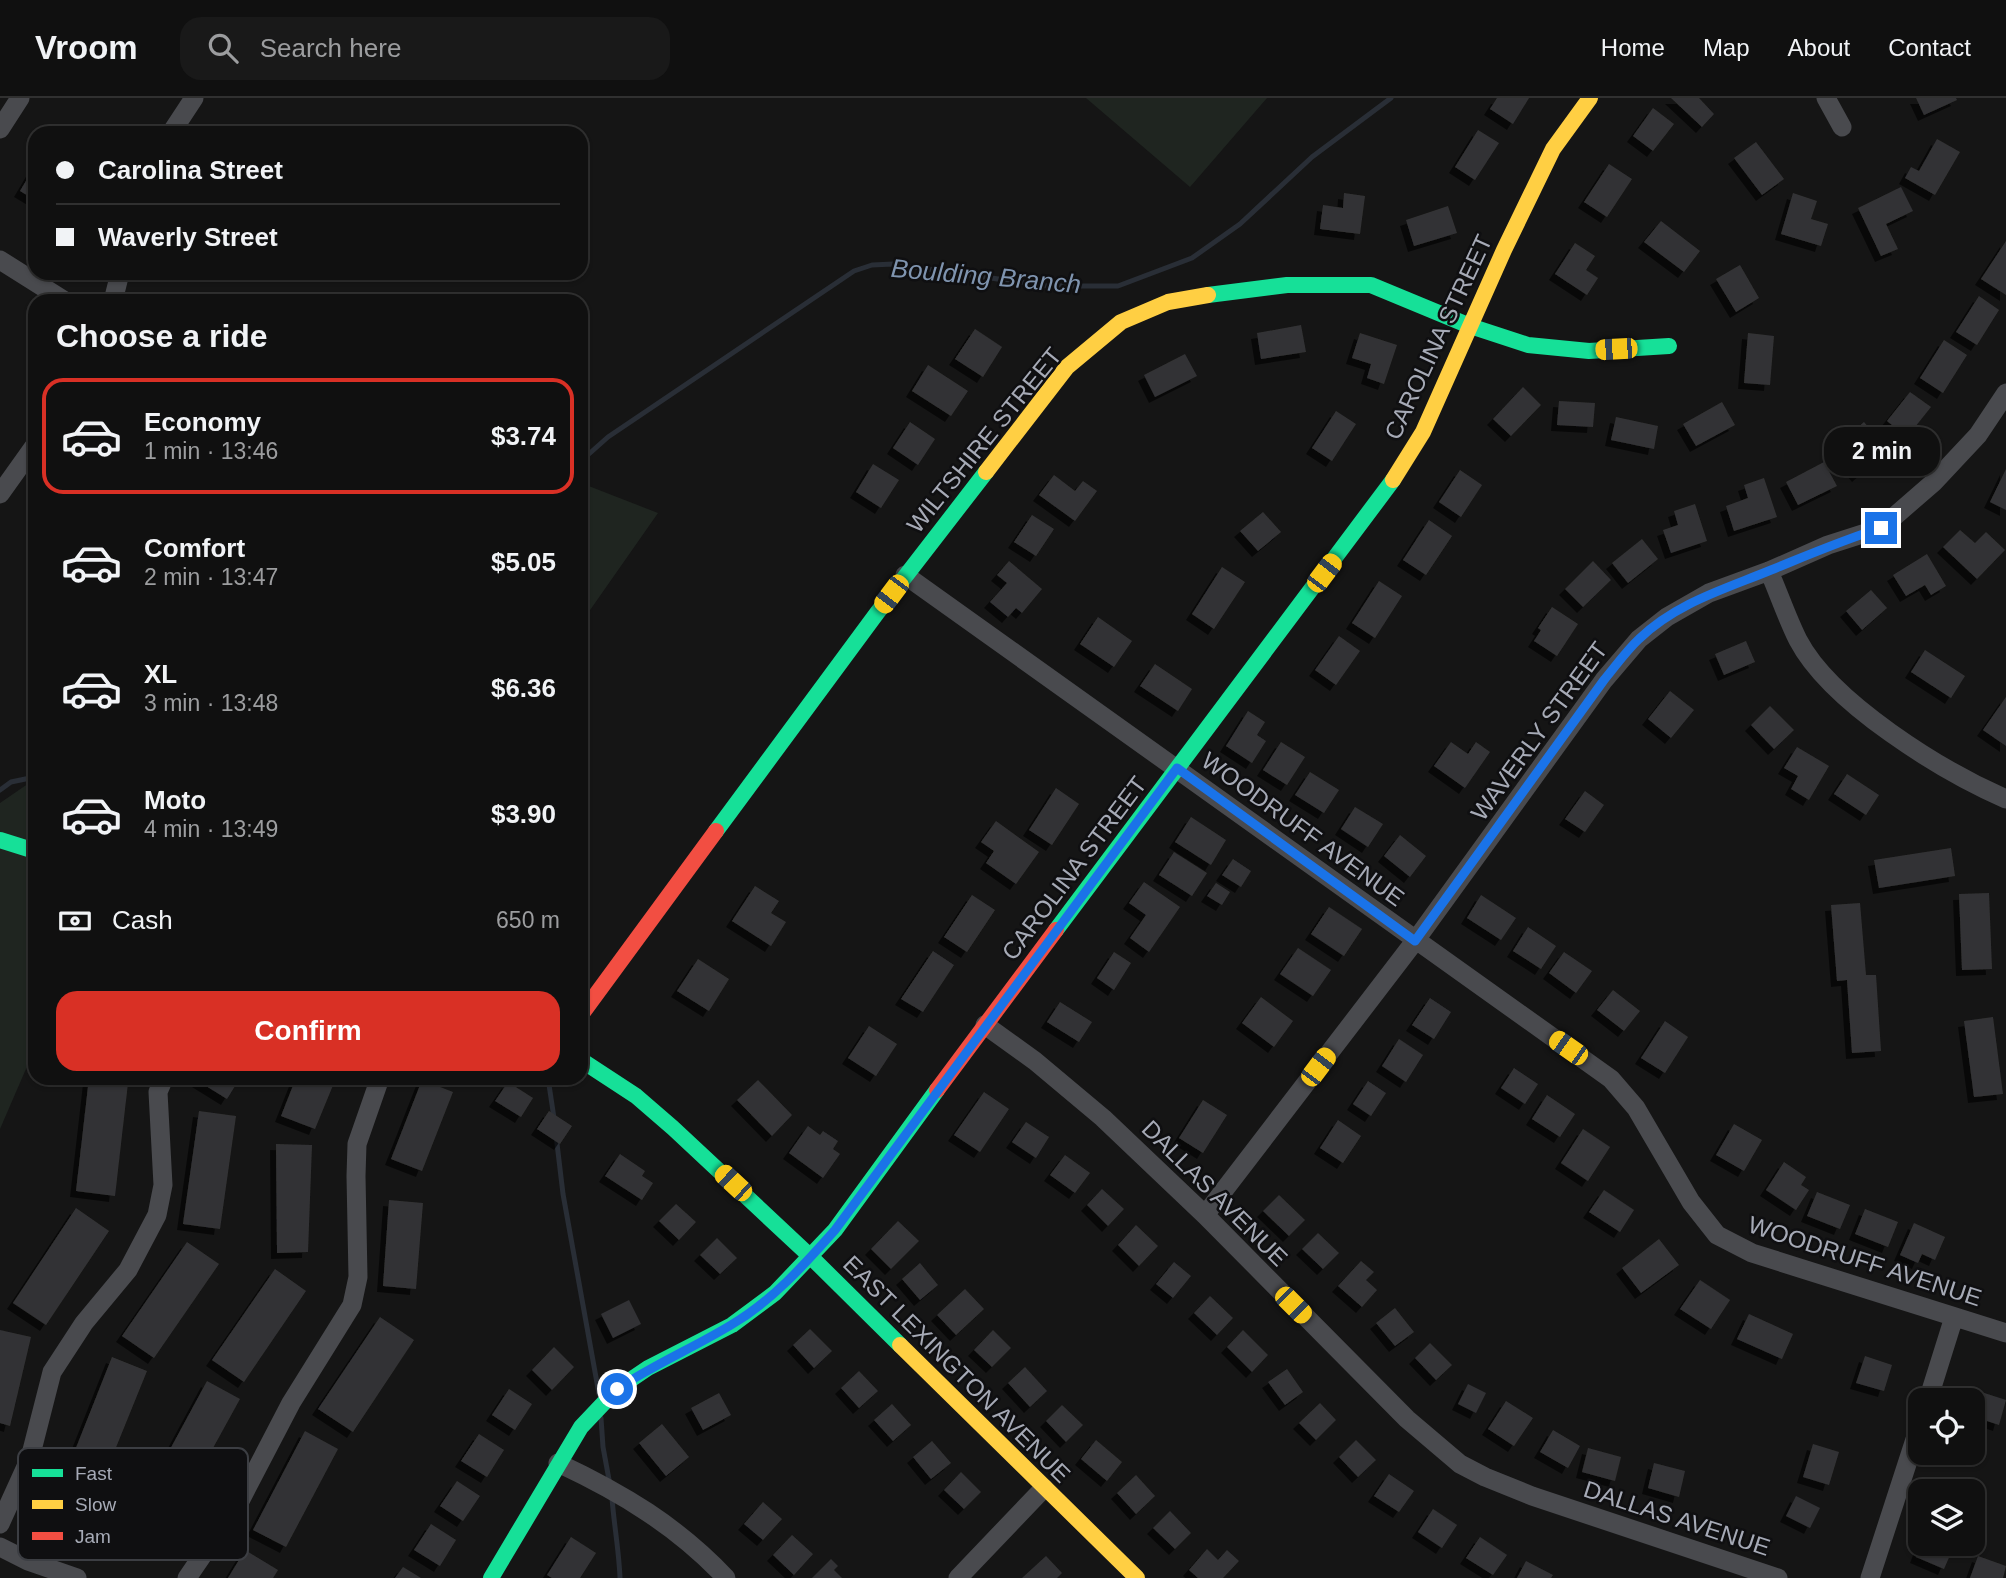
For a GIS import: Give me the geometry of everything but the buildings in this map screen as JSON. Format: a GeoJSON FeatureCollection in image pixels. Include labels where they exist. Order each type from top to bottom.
{"type":"FeatureCollection","features":[{"type":"Feature","properties":{"kind":"street"},"geometry":{"type":"LineString","coordinates":[[0,130],[20,98]]}},
{"type":"Feature","properties":{"kind":"street"},"geometry":{"type":"LineString","coordinates":[[176,126],[194,98]]}},
{"type":"Feature","properties":{"kind":"street","name":"CAROLINA STREET"},"geometry":{"type":"LineString","coordinates":[[491,1578],[581,1427],[617,1389],[648,1368],[732,1325],[775,1293],[835,1230],[985,1025],[1389,487],[1423,432],[1553,149],[1590,98]]}},
{"type":"Feature","properties":{"kind":"street"},"geometry":{"type":"LineString","coordinates":[[1826,98],[1843,127]]}},
{"type":"Feature","properties":{"kind":"street"},"geometry":{"type":"LineString","coordinates":[[0,260],[28,278]]}},
{"type":"Feature","properties":{"kind":"street"},"geometry":{"type":"LineString","coordinates":[[32,280],[54,294]]}},
{"type":"Feature","properties":{"kind":"street","name":"WILTSHIRE STREET"},"geometry":{"type":"LineString","coordinates":[[588,1005],[905,575],[1067,367],[1121,322],[1168,302],[1224,293],[1287,285],[1371,285],[1470,326],[1528,345],[1589,351],[1669,346]]}},
{"type":"Feature","properties":{"kind":"street","name":"WAVERLY STREET"},"geometry":{"type":"LineString","coordinates":[[1205,1214],[1415,941],[1604,680],[1639,639],[1667,617],[1709,593],[1828,545],[1881,528],[1934,482],[1978,435],[2006,393]]}},
{"type":"Feature","properties":{"kind":"street"},"geometry":{"type":"LineString","coordinates":[[0,494],[28,454]]}},
{"type":"Feature","properties":{"kind":"street"},"geometry":{"type":"LineString","coordinates":[[1769,571],[1799,642],[1835,689],[1907,743],[1948,769],[2006,799]]}},
{"type":"Feature","properties":{"kind":"street","name":"WOODRUFF AVENUE"},"geometry":{"type":"LineString","coordinates":[[905,575],[1611,1079],[1636,1108],[1691,1202],[1717,1235],[1752,1253],[2006,1333]]}},
{"type":"Feature","properties":{"kind":"street"},"geometry":{"type":"LineString","coordinates":[[0,840],[28,850]]}},
{"type":"Feature","properties":{"kind":"street","name":"DALLAS AVENUE"},"geometry":{"type":"LineString","coordinates":[[985,1025],[1035,1061],[1102,1118],[1205,1214],[1407,1419],[1460,1464],[1532,1496],[1778,1578]]}},
{"type":"Feature","properties":{"kind":"street","name":"EAST LEXINGTON AVENUE"},"geometry":{"type":"LineString","coordinates":[[588,1065],[636,1096],[811,1257],[1137,1578]]}},
{"type":"Feature","properties":{"kind":"street"},"geometry":{"type":"LineString","coordinates":[[33,1448],[52,1372],[84,1323],[128,1270],[157,1215],[163,1185],[158,1092],[161,1085]]}},
{"type":"Feature","properties":{"kind":"street"},"geometry":{"type":"LineString","coordinates":[[248,1486],[291,1403],[352,1305],[358,1277],[358,1144],[378,1085]]}},
{"type":"Feature","properties":{"kind":"street"},"geometry":{"type":"LineString","coordinates":[[1932,1388],[1954,1317]]}},
{"type":"Feature","properties":{"kind":"street"},"geometry":{"type":"LineString","coordinates":[[1870,1578],[1908,1461]]}},
{"type":"Feature","properties":{"kind":"street"},"geometry":{"type":"LineString","coordinates":[[558,1463],[646,1510],[683,1536],[726,1578]]}},
{"type":"Feature","properties":{"kind":"street"},"geometry":{"type":"LineString","coordinates":[[0,1524],[18,1484]]}},
{"type":"Feature","properties":{"kind":"street"},"geometry":{"type":"LineString","coordinates":[[958,1578],[1044,1488]]}},
{"type":"Feature","properties":{"kind":"street"},"geometry":{"type":"LineString","coordinates":[[0,1547],[18,1556]]}},
{"type":"Feature","properties":{"kind":"street"},"geometry":{"type":"LineString","coordinates":[[27,1560],[77,1578]]}},
{"type":"Feature","properties":{"kind":"street"},"geometry":{"type":"LineString","coordinates":[[187,1578],[199,1560]]}},
{"type":"Feature","properties":{"kind":"shaded area"},"geometry":{"type":"Polygon","coordinates":[[[1086,98],[1267,98],[1190,187],[1086,98]]]}},
{"type":"Feature","properties":{"kind":"shaded area"},"geometry":{"type":"Polygon","coordinates":[[[588,486],[658,513],[588,613],[588,486]]]}},
{"type":"Feature","properties":{"kind":"shaded area"},"geometry":{"type":"Polygon","coordinates":[[[28,784],[28,1064],[0,1129],[0,803],[28,784]]]}},
{"type":"Feature","properties":{"kind":"waterway","name":"Boulding Branch"},"geometry":{"type":"LineString","coordinates":[[588,455],[608,437],[854,271],[872,265],[893,264],[1047,286],[1118,286],[1192,258],[1240,224],[1312,157],[1391,98]]}},
{"type":"Feature","properties":{"kind":"waterway","name":"Boulding Branch"},"geometry":{"type":"LineString","coordinates":[[0,790],[11,782],[28,778]]}},
{"type":"Feature","properties":{"kind":"waterway"},"geometry":{"type":"LineString","coordinates":[[549,1085],[554,1118]]}},
{"type":"Feature","properties":{"kind":"waterway"},"geometry":{"type":"LineString","coordinates":[[556,1135],[563,1194],[599,1394]]}},
{"type":"Feature","properties":{"kind":"waterway"},"geometry":{"type":"LineString","coordinates":[[601,1418],[610,1485]]}},
{"type":"Feature","properties":{"kind":"waterway"},"geometry":{"type":"LineString","coordinates":[[612,1498],[620,1578]]}},
{"type":"Feature","properties":{"kind":"traffic: fast"},"geometry":{"type":"LineString","coordinates":[[1208,295],[1287,285],[1371,285],[1470,326],[1528,345],[1589,351],[1669,346]]}},
{"type":"Feature","properties":{"kind":"traffic: fast"},"geometry":{"type":"LineString","coordinates":[[716,831],[877,613],[986,472]]}},
{"type":"Feature","properties":{"kind":"traffic: fast"},"geometry":{"type":"LineString","coordinates":[[1056,930],[1393,480]]}},
{"type":"Feature","properties":{"kind":"traffic: fast"},"geometry":{"type":"LineString","coordinates":[[0,840],[28,849]]}},
{"type":"Feature","properties":{"kind":"traffic: fast"},"geometry":{"type":"LineString","coordinates":[[588,1065],[636,1096],[673,1128],[811,1257],[900,1345]]}},
{"type":"Feature","properties":{"kind":"traffic: fast"},"geometry":{"type":"LineString","coordinates":[[491,1578],[581,1427],[617,1389],[648,1368],[732,1325],[775,1293],[835,1230],[937,1090]]}},
{"type":"Feature","properties":{"kind":"traffic: slow"},"geometry":{"type":"LineString","coordinates":[[1393,480],[1423,432],[1504,250],[1553,149],[1590,98]]}},
{"type":"Feature","properties":{"kind":"traffic: slow"},"geometry":{"type":"LineString","coordinates":[[986,472],[1067,367],[1121,322],[1168,302],[1208,295]]}},
{"type":"Feature","properties":{"kind":"traffic: slow"},"geometry":{"type":"LineString","coordinates":[[900,1345],[1137,1578]]}},
{"type":"Feature","properties":{"kind":"traffic: jam"},"geometry":{"type":"LineString","coordinates":[[588,1005],[716,831]]}},
{"type":"Feature","properties":{"kind":"traffic: jam"},"geometry":{"type":"LineString","coordinates":[[937,1090],[1056,930]]}},
{"type":"Feature","properties":{"kind":"route"},"geometry":{"type":"LineString","coordinates":[[617,1389],[648,1368],[732,1325],[775,1293],[811,1257],[835,1230],[1177,768],[1415,941],[1604,680],[1639,639],[1667,617],[1709,593],[1828,545],[1881,528]]}}]}
